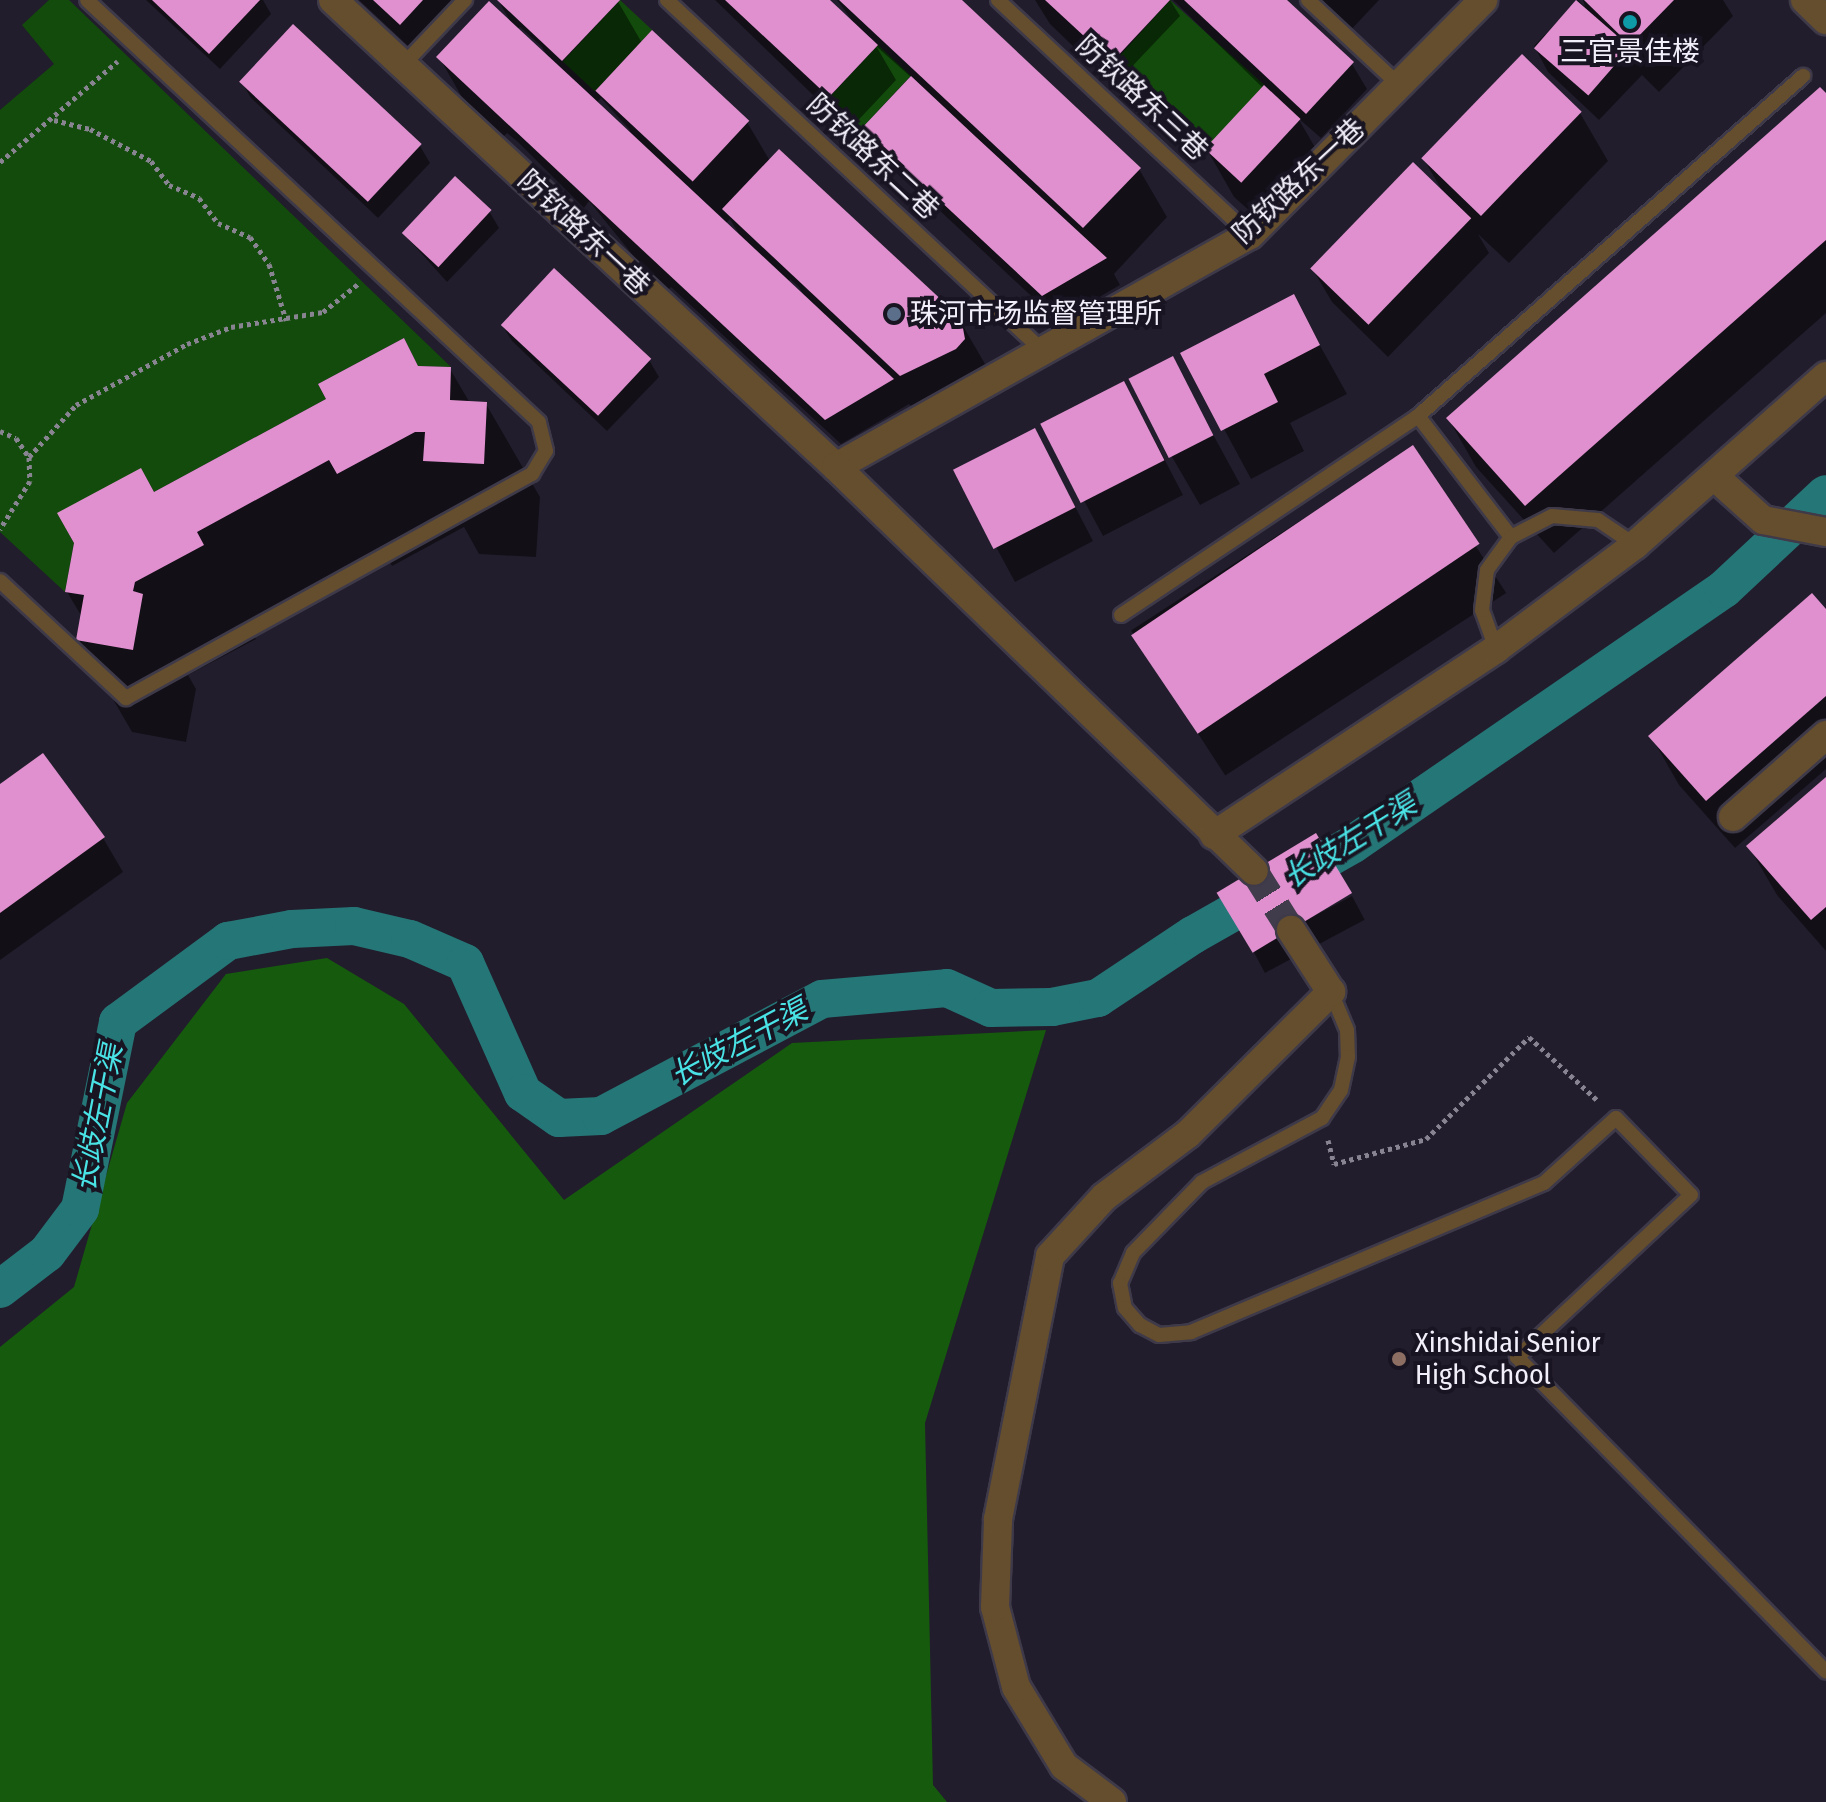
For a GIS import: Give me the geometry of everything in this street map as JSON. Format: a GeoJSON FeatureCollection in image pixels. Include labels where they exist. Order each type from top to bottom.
{"type":"FeatureCollection","features":[{"type":"Feature","properties":{"kind":"street","name":"防钦路东一巷"},"geometry":{"type":"LineString","coordinates":[[333,0],[836,467],[1254,871]]}},
{"type":"Feature","properties":{"kind":"street","name":"防钦路东一巷"},"geometry":{"type":"LineString","coordinates":[[836,467],[1250,235],[1483,0]]}},
{"type":"Feature","properties":{"kind":"street"},"geometry":{"type":"LineString","coordinates":[[1214,835],[1496,649],[1635,545],[1826,376]]}},
{"type":"Feature","properties":{"kind":"street"},"geometry":{"type":"LineString","coordinates":[[1714,476],[1763,520],[1818,531]]}},
{"type":"Feature","properties":{"kind":"street"},"geometry":{"type":"LineString","coordinates":[[1733,817],[1826,735]]}},
{"type":"Feature","properties":{"kind":"street"},"geometry":{"type":"LineString","coordinates":[[1112,1802],[1064,1766],[1016,1687],[995,1607],[998,1519],[1050,1256],[1104,1197],[1188,1134],[1331,992],[1291,930]]}},
{"type":"Feature","properties":{"kind":"lane"},"geometry":{"type":"LineString","coordinates":[[0,581],[126,698],[532,474],[546,451],[539,422],[87,0]]}},
{"type":"Feature","properties":{"kind":"lane"},"geometry":{"type":"LineString","coordinates":[[403,65],[465,0]]}},
{"type":"Feature","properties":{"kind":"lane","name":"防钦路东二巷"},"geometry":{"type":"LineString","coordinates":[[667,0],[1044,352]]}},
{"type":"Feature","properties":{"kind":"lane","name":"防钦路东三巷"},"geometry":{"type":"LineString","coordinates":[[998,0],[1250,235]]}},
{"type":"Feature","properties":{"kind":"lane"},"geometry":{"type":"LineString","coordinates":[[1308,0],[1399,85]]}},
{"type":"Feature","properties":{"kind":"lane"},"geometry":{"type":"LineString","coordinates":[[1121,615],[1418,416],[1803,76]]}},
{"type":"Feature","properties":{"kind":"lane"},"geometry":{"type":"LineString","coordinates":[[1418,416],[1511,537]]}},
{"type":"Feature","properties":{"kind":"lane"},"geometry":{"type":"LineString","coordinates":[[1496,649],[1482,610],[1487,570],[1511,537],[1552,516],[1598,520],[1635,545]]}},
{"type":"Feature","properties":{"kind":"lane"},"geometry":{"type":"LineString","coordinates":[[1331,992],[1347,1030],[1348,1057],[1341,1090],[1322,1118],[1202,1182],[1133,1253],[1120,1283],[1125,1308],[1140,1325],[1159,1335],[1191,1332],[1494,1207],[1544,1183],[1616,1118],[1691,1195],[1517,1357],[1826,1671]]}},
{"type":"Feature","properties":{"kind":"path"},"geometry":{"type":"LineString","coordinates":[[0,162],[54,120],[135,45]]}},
{"type":"Feature","properties":{"kind":"path"},"geometry":{"type":"LineString","coordinates":[[54,120],[90,129],[151,161],[169,185],[199,198],[218,223],[250,237],[269,264],[286,320]]}},
{"type":"Feature","properties":{"kind":"path"},"geometry":{"type":"LineString","coordinates":[[29,457],[76,405],[187,344],[231,327],[323,312],[373,267]]}},
{"type":"Feature","properties":{"kind":"path"},"geometry":{"type":"LineString","coordinates":[[0,431],[16,438],[29,457],[30,481],[0,529]]}},
{"type":"Feature","properties":{"kind":"path"},"geometry":{"type":"LineString","coordinates":[[1322,1118],[1334,1164],[1426,1139],[1529,1037],[1616,1118]]}},
{"type":"Feature","properties":{"kind":"green space"},"geometry":{"type":"Polygon","coordinates":[[[49,0],[69,0],[451,367],[418,366],[404,338],[318,384],[326,399],[154,492],[141,469],[58,514],[74,543],[65,592],[0,532],[0,110],[54,64],[22,25],[49,0]]]}},
{"type":"Feature","properties":{"kind":"green space"},"geometry":{"type":"Polygon","coordinates":[[[620,0],[652,30],[595,91],[563,61],[620,0]]]}},
{"type":"Feature","properties":{"kind":"green space"},"geometry":{"type":"Polygon","coordinates":[[[1170,0],[1264,85],[1208,148],[1113,63],[1170,0]]]}},
{"type":"Feature","properties":{"kind":"green space"},"geometry":{"type":"Polygon","coordinates":[[[878,45],[911,76],[862,128],[830,97],[878,45]]]}},
{"type":"Feature","properties":{"kind":"green space"},"geometry":{"type":"Polygon","coordinates":[[[327,958],[404,1004],[564,1200],[792,1043],[1046,1030],[925,1423],[933,1785],[947,1802],[0,1802],[0,1347],[74,1287],[127,1103],[226,974],[327,958]]]}},
{"type":"Feature","properties":{"kind":"building"},"geometry":{"type":"Polygon","coordinates":[[[152,0],[260,0],[209,54],[152,0]]]}},
{"type":"Feature","properties":{"kind":"building"},"geometry":{"type":"Polygon","coordinates":[[[373,0],[423,0],[400,25],[373,0]]]}},
{"type":"Feature","properties":{"kind":"building"},"geometry":{"type":"Polygon","coordinates":[[[497,0],[620,0],[562,61],[497,0]]]}},
{"type":"Feature","properties":{"kind":"building"},"geometry":{"type":"Polygon","coordinates":[[[725,0],[830,0],[878,45],[829,97],[725,0]]]}},
{"type":"Feature","properties":{"kind":"building"},"geometry":{"type":"Polygon","coordinates":[[[839,0],[962,0],[1141,168],[1083,228],[839,0]]]}},
{"type":"Feature","properties":{"kind":"building"},"geometry":{"type":"Polygon","coordinates":[[[1045,0],[1170,0],[1112,62],[1045,0]]]}},
{"type":"Feature","properties":{"kind":"building"},"geometry":{"type":"Polygon","coordinates":[[[1184,0],[1287,0],[1354,62],[1306,114],[1184,0]]]}},
{"type":"Feature","properties":{"kind":"building"},"geometry":{"type":"Polygon","coordinates":[[[1576,0],[1630,47],[1588,96],[1534,48],[1576,0]]]}},
{"type":"Feature","properties":{"kind":"building","name":"三官景佳楼"},"geometry":{"type":"Polygon","coordinates":[[[1584,0],[1674,0],[1630,45],[1584,0]]]}},
{"type":"Feature","properties":{"kind":"building"},"geometry":{"type":"Polygon","coordinates":[[[489,1],[894,379],[825,420],[621,230],[436,57],[489,1]]]}},
{"type":"Feature","properties":{"kind":"building"},"geometry":{"type":"Polygon","coordinates":[[[293,24],[422,144],[368,202],[239,82],[293,24]]]}},
{"type":"Feature","properties":{"kind":"building"},"geometry":{"type":"Polygon","coordinates":[[[652,30],[749,121],[693,181],[595,91],[652,30]]]}},
{"type":"Feature","properties":{"kind":"building"},"geometry":{"type":"Polygon","coordinates":[[[1522,54],[1582,112],[1481,216],[1421,158],[1522,54]]]}},
{"type":"Feature","properties":{"kind":"building"},"geometry":{"type":"Polygon","coordinates":[[[911,76],[1107,258],[1042,296],[862,128],[911,76]]]}},
{"type":"Feature","properties":{"kind":"building"},"geometry":{"type":"Polygon","coordinates":[[[1264,85],[1301,119],[1241,183],[1205,149],[1264,85]]]}},
{"type":"Feature","properties":{"kind":"building"},"geometry":{"type":"Polygon","coordinates":[[[1820,87],[1826,93],[1826,240],[1525,506],[1446,418],[1820,87]]]}},
{"type":"Feature","properties":{"kind":"building"},"geometry":{"type":"Polygon","coordinates":[[[779,149],[961,318],[965,339],[956,349],[900,376],[722,209],[779,149]]]}},
{"type":"Feature","properties":{"kind":"building"},"geometry":{"type":"Polygon","coordinates":[[[1413,162],[1471,218],[1368,325],[1310,268],[1413,162]]]}},
{"type":"Feature","properties":{"kind":"building"},"geometry":{"type":"Polygon","coordinates":[[[455,176],[492,210],[438,267],[402,233],[455,176]]]}},
{"type":"Feature","properties":{"kind":"building"},"geometry":{"type":"Polygon","coordinates":[[[554,268],[651,359],[598,416],[501,325],[554,268]]]}},
{"type":"Feature","properties":{"kind":"building"},"geometry":{"type":"Polygon","coordinates":[[[1294,294],[1320,345],[1264,374],[1278,402],[1221,431],[1180,353],[1294,294]]]}},
{"type":"Feature","properties":{"kind":"building"},"geometry":{"type":"Polygon","coordinates":[[[404,338],[418,366],[451,367],[450,400],[487,402],[484,464],[423,461],[425,432],[415,432],[337,474],[329,460],[197,532],[204,545],[135,582],[133,591],[143,594],[133,650],[76,640],[84,595],[65,592],[74,543],[57,513],[141,468],[154,492],[326,399],[318,384],[404,338]]]}},
{"type":"Feature","properties":{"kind":"building"},"geometry":{"type":"Polygon","coordinates":[[[1173,356],[1213,435],[1169,458],[1128,379],[1173,356]]]}},
{"type":"Feature","properties":{"kind":"building"},"geometry":{"type":"Polygon","coordinates":[[[1124,381],[1164,460],[1081,503],[1040,424],[1124,381]]]}},
{"type":"Feature","properties":{"kind":"building"},"geometry":{"type":"Polygon","coordinates":[[[1035,428],[1075,507],[993,549],[953,470],[1035,428]]]}},
{"type":"Feature","properties":{"kind":"building"},"geometry":{"type":"Polygon","coordinates":[[[1413,445],[1480,544],[1198,734],[1131,635],[1413,445]]]}},
{"type":"Feature","properties":{"kind":"building"},"geometry":{"type":"Polygon","coordinates":[[[1812,593],[1826,609],[1826,696],[1706,801],[1648,736],[1812,593]]]}},
{"type":"Feature","properties":{"kind":"building"},"geometry":{"type":"Polygon","coordinates":[[[43,753],[105,837],[0,913],[0,784],[43,753]]]}},
{"type":"Feature","properties":{"kind":"building"},"geometry":{"type":"Polygon","coordinates":[[[1826,777],[1826,907],[1811,920],[1746,846],[1826,777]]]}},
{"type":"Feature","properties":{"kind":"building"},"geometry":{"type":"Polygon","coordinates":[[[1316,833],[1352,893],[1253,953],[1217,893],[1316,833]]]}},
{"type":"Feature","properties":{"kind":"waterway","name":"长歧左干渠"},"geometry":{"type":"LineString","coordinates":[[0,1289],[47,1253],[80,1209],[118,1022],[228,941],[292,929],[354,926],[410,939],[465,963],[523,1093],[559,1118],[601,1116],[822,999],[947,988],[991,1008],[1052,1007],[1098,998],[1193,935],[1353,844],[1724,589],[1826,494]]}},
{"type":"Feature","properties":{"kind":"tunnel"},"geometry":{"type":"LineString","coordinates":[[1254,871],[1291,930]]}},
{"type":"Feature","properties":{"kind":"place","name":"三官景佳楼"},"geometry":{"type":"Point","coordinates":[1630,22]}},
{"type":"Feature","properties":{"kind":"place","name":"珠河市场监督管理所"},"geometry":{"type":"Point","coordinates":[894,314]}},
{"type":"Feature","properties":{"kind":"place","name":"Xinshidai Senior High School"},"geometry":{"type":"Point","coordinates":[1399,1359]}}]}
